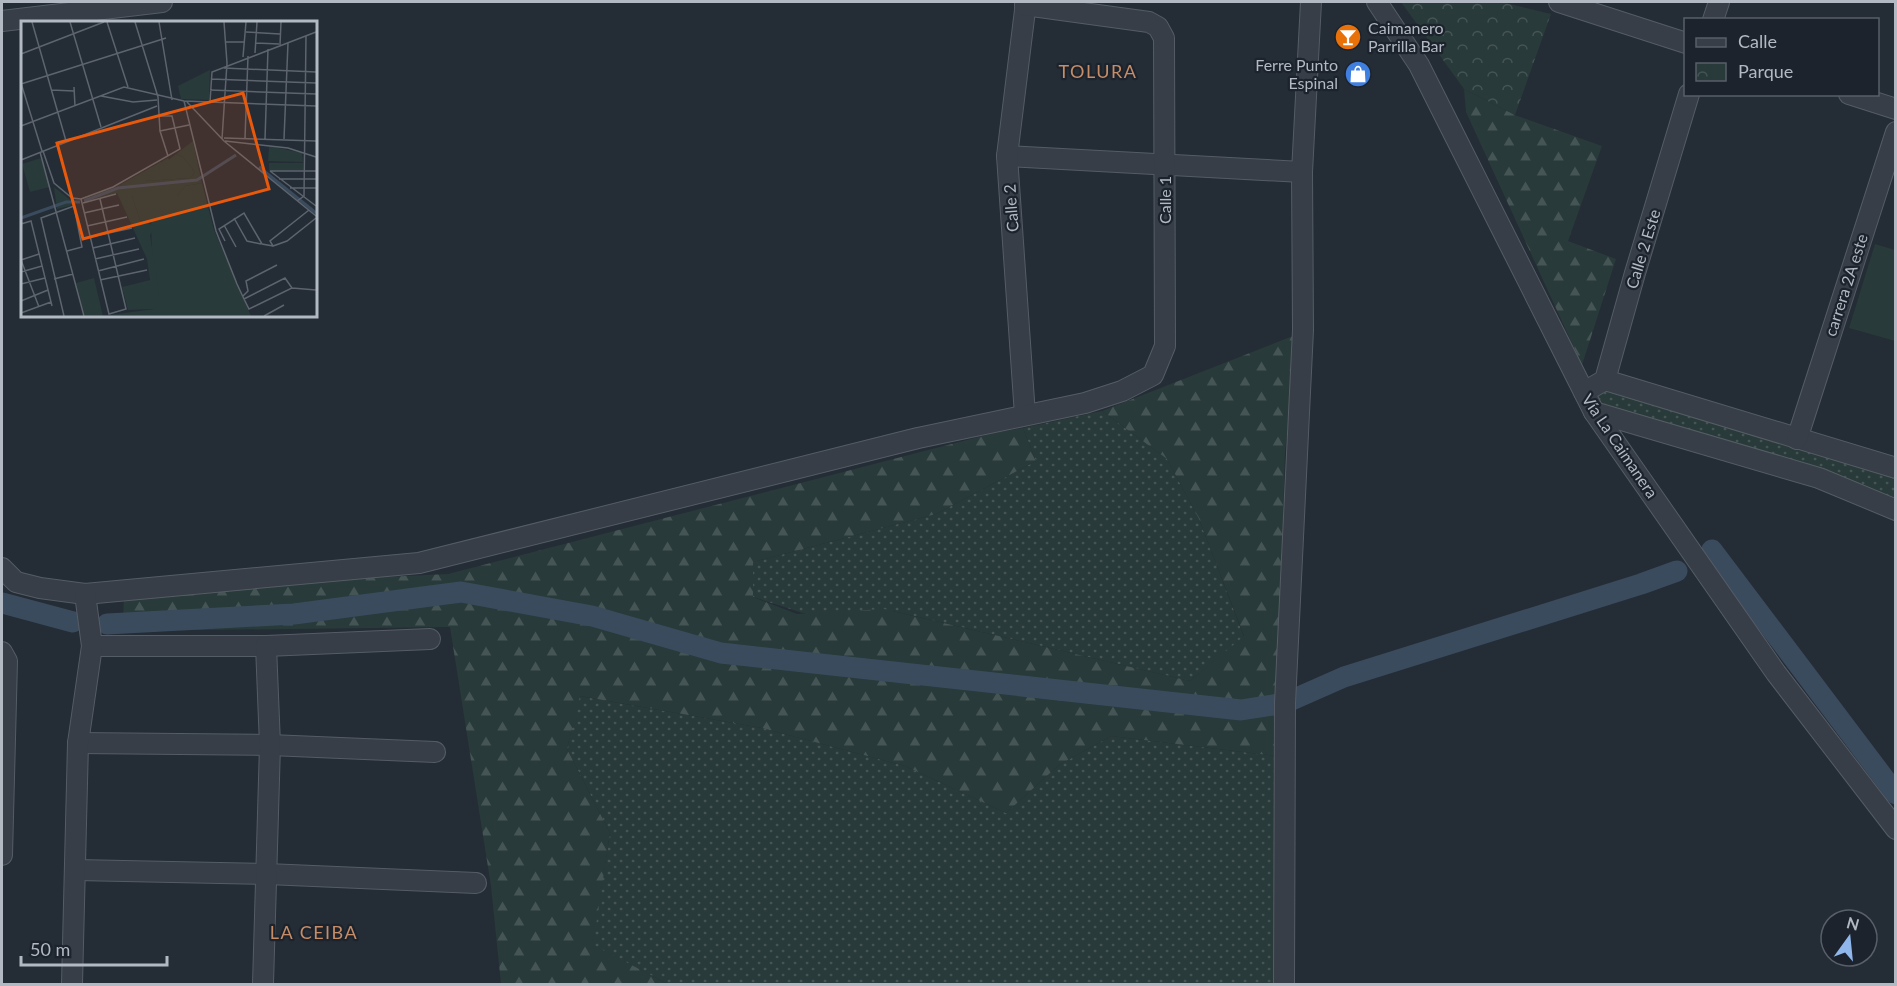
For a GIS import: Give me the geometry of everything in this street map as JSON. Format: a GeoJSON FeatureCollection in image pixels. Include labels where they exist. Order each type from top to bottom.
{"type":"FeatureCollection","features":[{"type":"Feature","properties":{"kind":"street"},"geometry":{"type":"LineString","coordinates":[[2,21],[89,6],[162,2]]}},
{"type":"Feature","properties":{"kind":"street"},"geometry":{"type":"LineString","coordinates":[[1284,984],[1285,703],[1303,330],[1302,172],[1311,2]]}},
{"type":"Feature","properties":{"kind":"street","name":"Vía La Caimanera"},"geometry":{"type":"LineString","coordinates":[[1377,2],[1419,64],[1594,412],[1776,673],[1896,829]]}},
{"type":"Feature","properties":{"kind":"street"},"geometry":{"type":"LineString","coordinates":[[1559,2],[1684,42]]}},
{"type":"Feature","properties":{"kind":"street"},"geometry":{"type":"LineString","coordinates":[[1714,18],[1719,2]]}},
{"type":"Feature","properties":{"kind":"street","name":"Calle 1"},"geometry":{"type":"LineString","coordinates":[[1025,415],[1085,403],[1122,391],[1153,375],[1165,346],[1166,165],[1164,38],[1158,27],[1149,22],[1026,3]]}},
{"type":"Feature","properties":{"kind":"street","name":"Calle 2"},"geometry":{"type":"LineString","coordinates":[[1025,415],[1007,156],[1026,3]]}},
{"type":"Feature","properties":{"kind":"street","name":"Calle 2 Este"},"geometry":{"type":"LineString","coordinates":[[1605,380],[1688,96]]}},
{"type":"Feature","properties":{"kind":"street"},"geometry":{"type":"LineString","coordinates":[[1855,96],[1896,109]]}},
{"type":"Feature","properties":{"kind":"street","name":"carrera 2A este"},"geometry":{"type":"LineString","coordinates":[[1797,439],[1896,132]]}},
{"type":"Feature","properties":{"kind":"street"},"geometry":{"type":"LineString","coordinates":[[1007,156],[1302,172]]}},
{"type":"Feature","properties":{"kind":"street"},"geometry":{"type":"LineString","coordinates":[[1584,392],[1605,380],[1896,468]]}},
{"type":"Feature","properties":{"kind":"street"},"geometry":{"type":"LineString","coordinates":[[1594,412],[1819,478],[1896,510]]}},
{"type":"Feature","properties":{"kind":"street"},"geometry":{"type":"LineString","coordinates":[[2,568],[16,582],[85,594],[419,563],[906,440],[1025,415]]}},
{"type":"Feature","properties":{"kind":"street"},"geometry":{"type":"LineString","coordinates":[[72,984],[78,742],[92,646],[85,594]]}},
{"type":"Feature","properties":{"kind":"street"},"geometry":{"type":"LineString","coordinates":[[92,646],[266,646],[430,639]]}},
{"type":"Feature","properties":{"kind":"street"},"geometry":{"type":"LineString","coordinates":[[263,984],[270,745],[266,646]]}},
{"type":"Feature","properties":{"kind":"street"},"geometry":{"type":"LineString","coordinates":[[2,652],[7,661],[2,855]]}},
{"type":"Feature","properties":{"kind":"street"},"geometry":{"type":"LineString","coordinates":[[78,742],[270,745],[435,753]]}},
{"type":"Feature","properties":{"kind":"street"},"geometry":{"type":"LineString","coordinates":[[76,870],[267,874],[476,883]]}},
{"type":"Feature","properties":{"kind":"green space"},"geometry":{"type":"Polygon","coordinates":[[[1401,2],[1502,2],[1551,14],[1515,115],[1464,89],[1401,2]]]}},
{"type":"Feature","properties":{"kind":"green space"},"geometry":{"type":"Polygon","coordinates":[[[1464,89],[1515,115],[1602,146],[1568,241],[1616,259],[1582,365],[1466,112],[1464,89]]]}},
{"type":"Feature","properties":{"kind":"green space"},"geometry":{"type":"Polygon","coordinates":[[[1875,244],[1895,250],[1895,341],[1849,328],[1875,244]]]}},
{"type":"Feature","properties":{"kind":"green space"},"geometry":{"type":"Polygon","coordinates":[[[1298,334],[1285,452],[1276,756],[1111,736],[1059,765],[1006,813],[905,766],[762,728],[580,696],[567,749],[610,833],[593,945],[668,984],[501,984],[491,886],[450,627],[123,631],[124,589],[448,574],[994,433],[1023,428],[1036,461],[936,514],[753,562],[753,597],[797,614],[884,609],[1190,681],[1244,636],[1199,519],[1167,459],[1102,411],[1298,334]]]}},
{"type":"Feature","properties":{"kind":"green space"},"geometry":{"type":"Polygon","coordinates":[[[1606,386],[1895,474],[1895,504],[1596,409],[1591,399],[1606,386]]]}},
{"type":"Feature","properties":{"kind":"green space"},"geometry":{"type":"Polygon","coordinates":[[[1102,411],[1167,459],[1199,519],[1244,637],[1190,681],[893,611],[806,614],[753,597],[753,562],[936,514],[1036,461],[1023,428],[1102,411]]]}},
{"type":"Feature","properties":{"kind":"green space"},"geometry":{"type":"Polygon","coordinates":[[[579,696],[762,728],[905,766],[1006,813],[1059,765],[1111,736],[1276,756],[1277,984],[668,984],[592,945],[610,833],[567,749],[579,696]]]}},
{"type":"Feature","properties":{"kind":"waterway"},"geometry":{"type":"LineString","coordinates":[[1712,550],[1896,794]]}},
{"type":"Feature","properties":{"kind":"waterway"},"geometry":{"type":"LineString","coordinates":[[107,624],[294,614],[461,592],[592,616],[721,653],[1241,710],[1285,703],[1344,677],[1677,571]]}},
{"type":"Feature","properties":{"kind":"waterway"},"geometry":{"type":"LineString","coordinates":[[2,603],[73,622]]}},
{"type":"Feature","properties":{"kind":"place","name":"Caimanero Parrilla Bar"},"geometry":{"type":"Point","coordinates":[1348,37]}},
{"type":"Feature","properties":{"kind":"place","name":"Ferre Punto Espinal"},"geometry":{"type":"Point","coordinates":[1358,74]}},
{"type":"Feature","properties":{"kind":"district","name":"TOLURA"},"geometry":{"type":"Point","coordinates":[1098,72]}},
{"type":"Feature","properties":{"kind":"district","name":"LA CEIBA"},"geometry":{"type":"Point","coordinates":[314,933]}}]}
